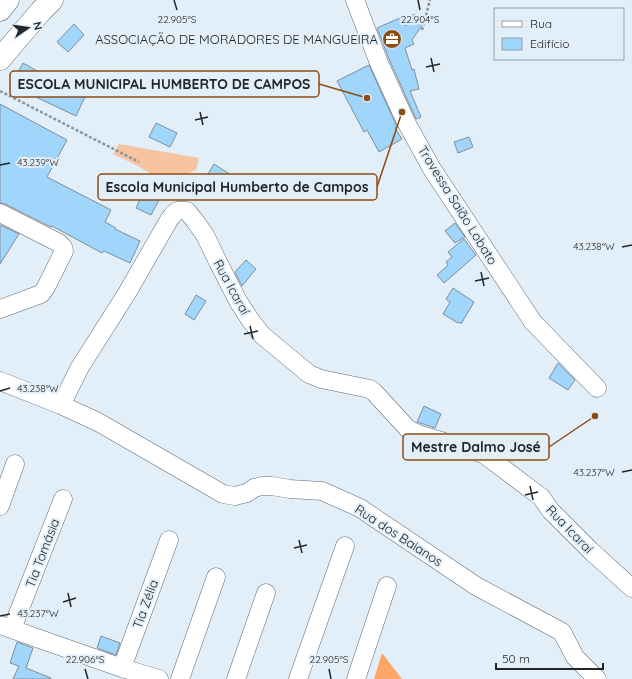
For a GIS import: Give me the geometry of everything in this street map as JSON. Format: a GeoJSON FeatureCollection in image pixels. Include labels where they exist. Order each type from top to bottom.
{"type":"FeatureCollection","features":[{"type":"Feature","properties":{"kind":"main road"},"geometry":{"type":"LineString","coordinates":[[0,10],[8,0]]}},
{"type":"Feature","properties":{"kind":"main road"},"geometry":{"type":"LineString","coordinates":[[0,58],[52,0]]}},
{"type":"Feature","properties":{"kind":"street","name":"Travessa Saião Lobato"},"geometry":{"type":"LineString","coordinates":[[355,0],[379,63],[406,122],[432,169],[533,322],[596,388]]}},
{"type":"Feature","properties":{"kind":"street","name":"Rua Icaraí"},"geometry":{"type":"LineString","coordinates":[[61,405],[80,366],[126,293],[174,212],[179,210],[187,211],[205,235],[238,300],[262,335],[309,374],[321,379],[370,389],[411,431],[474,450],[485,455],[541,497],[551,511],[586,546],[632,588]]}},
{"type":"Feature","properties":{"kind":"street"},"geometry":{"type":"LineString","coordinates":[[0,213],[59,243],[63,247],[64,251],[41,294],[0,309]]}},
{"type":"Feature","properties":{"kind":"street","name":"Rua dos Baianos"},"geometry":{"type":"LineString","coordinates":[[0,381],[61,405],[98,422],[223,494],[235,496],[247,494],[254,488],[262,486],[322,491],[360,508],[476,586],[562,632],[575,656],[597,679]]}},
{"type":"Feature","properties":{"kind":"street"},"geometry":{"type":"LineString","coordinates":[[0,506],[15,464]]}},
{"type":"Feature","properties":{"kind":"street","name":"Tia Tomásia"},"geometry":{"type":"LineString","coordinates":[[6,627],[63,498]]}},
{"type":"Feature","properties":{"kind":"street","name":"Tia Zélia"},"geometry":{"type":"LineString","coordinates":[[122,668],[169,540]]}},
{"type":"Feature","properties":{"kind":"street"},"geometry":{"type":"LineString","coordinates":[[298,679],[345,546]]}},
{"type":"Feature","properties":{"kind":"street"},"geometry":{"type":"LineString","coordinates":[[180,679],[216,577]]}},
{"type":"Feature","properties":{"kind":"street"},"geometry":{"type":"LineString","coordinates":[[356,679],[388,586]]}},
{"type":"Feature","properties":{"kind":"street"},"geometry":{"type":"LineString","coordinates":[[236,679],[266,592]]}},
{"type":"Feature","properties":{"kind":"street"},"geometry":{"type":"LineString","coordinates":[[6,627],[122,668],[159,679]]}},
{"type":"Feature","properties":{"kind":"path"},"geometry":{"type":"LineString","coordinates":[[422,30],[430,0]]}},
{"type":"Feature","properties":{"kind":"path"},"geometry":{"type":"LineString","coordinates":[[0,91],[139,162]]}},
{"type":"Feature","properties":{"kind":"shaded area"},"geometry":{"type":"Polygon","coordinates":[[[119,144],[199,158],[196,170],[178,177],[177,184],[166,183],[138,166],[113,154],[119,144]]]}},
{"type":"Feature","properties":{"kind":"shaded area"},"geometry":{"type":"Polygon","coordinates":[[[382,653],[402,679],[374,679],[382,653]]]}},
{"type":"Feature","properties":{"kind":"building"},"geometry":{"type":"Polygon","coordinates":[[[414,14],[425,21],[412,40],[414,44],[405,48],[412,70],[414,69],[419,89],[410,91],[421,117],[416,119],[377,28],[402,17],[406,26],[414,14]]]}},
{"type":"Feature","properties":{"kind":"building"},"geometry":{"type":"Polygon","coordinates":[[[74,24],[84,35],[68,52],[57,42],[74,24]]]}},
{"type":"Feature","properties":{"kind":"building"},"geometry":{"type":"Polygon","coordinates":[[[23,63],[55,81],[59,72],[90,86],[76,116],[12,84],[23,63]]]}},
{"type":"Feature","properties":{"kind":"building"},"geometry":{"type":"Polygon","coordinates":[[[369,65],[397,127],[395,128],[402,139],[379,152],[367,130],[364,132],[337,81],[369,65]]]}},
{"type":"Feature","properties":{"kind":"building"},"geometry":{"type":"Polygon","coordinates":[[[0,104],[67,140],[47,177],[111,210],[105,222],[116,228],[115,229],[140,241],[130,263],[104,251],[102,253],[52,226],[51,227],[5,204],[0,203],[0,104]]]}},
{"type":"Feature","properties":{"kind":"building"},"geometry":{"type":"Polygon","coordinates":[[[156,123],[177,133],[170,147],[149,137],[156,123]]]}},
{"type":"Feature","properties":{"kind":"building"},"geometry":{"type":"Polygon","coordinates":[[[469,137],[473,147],[458,153],[454,142],[469,137]]]}},
{"type":"Feature","properties":{"kind":"building"},"geometry":{"type":"Polygon","coordinates":[[[214,164],[239,180],[230,193],[206,177],[214,164]]]}},
{"type":"Feature","properties":{"kind":"building"},"geometry":{"type":"Polygon","coordinates":[[[143,193],[159,200],[151,215],[136,208],[143,193]]]}},
{"type":"Feature","properties":{"kind":"building"},"geometry":{"type":"Polygon","coordinates":[[[455,223],[465,237],[455,243],[445,231],[455,223]]]}},
{"type":"Feature","properties":{"kind":"building"},"geometry":{"type":"Polygon","coordinates":[[[0,225],[19,234],[0,264],[0,225]]]}},
{"type":"Feature","properties":{"kind":"building"},"geometry":{"type":"Polygon","coordinates":[[[464,239],[476,255],[444,283],[437,275],[448,265],[446,262],[452,257],[448,252],[464,239]]]}},
{"type":"Feature","properties":{"kind":"building"},"geometry":{"type":"Polygon","coordinates":[[[246,260],[256,269],[242,286],[235,272],[246,260]]]}},
{"type":"Feature","properties":{"kind":"building"},"geometry":{"type":"Polygon","coordinates":[[[453,288],[474,302],[461,324],[443,314],[450,302],[446,299],[453,288]]]}},
{"type":"Feature","properties":{"kind":"building"},"geometry":{"type":"Polygon","coordinates":[[[196,295],[206,301],[194,320],[185,314],[196,295]]]}},
{"type":"Feature","properties":{"kind":"building"},"geometry":{"type":"Polygon","coordinates":[[[558,363],[575,380],[568,390],[549,378],[558,363]]]}},
{"type":"Feature","properties":{"kind":"building"},"geometry":{"type":"Polygon","coordinates":[[[424,406],[441,414],[435,428],[417,422],[424,406]]]}},
{"type":"Feature","properties":{"kind":"building"},"geometry":{"type":"Polygon","coordinates":[[[101,636],[120,643],[116,655],[97,648],[101,636]]]}},
{"type":"Feature","properties":{"kind":"building"},"geometry":{"type":"Polygon","coordinates":[[[17,642],[33,648],[26,668],[51,679],[13,679],[19,666],[10,663],[17,642]]]}},
{"type":"Feature","properties":{"kind":"place","name":"ASSOCIAÇÃO DE MORADORES DE MANGUEIRA"},"geometry":{"type":"Point","coordinates":[392,39]}},
{"type":"Feature","properties":{"kind":"place","name":"ESCOLA MUNICIPAL HUMBERTO DE CAMPOS"},"geometry":{"type":"Point","coordinates":[367,98]}},
{"type":"Feature","properties":{"kind":"place","name":"Escola Municipal Humberto de Campos"},"geometry":{"type":"Point","coordinates":[402,112]}},
{"type":"Feature","properties":{"kind":"place","name":"Mestre Dalmo José"},"geometry":{"type":"Point","coordinates":[595,416]}}]}
